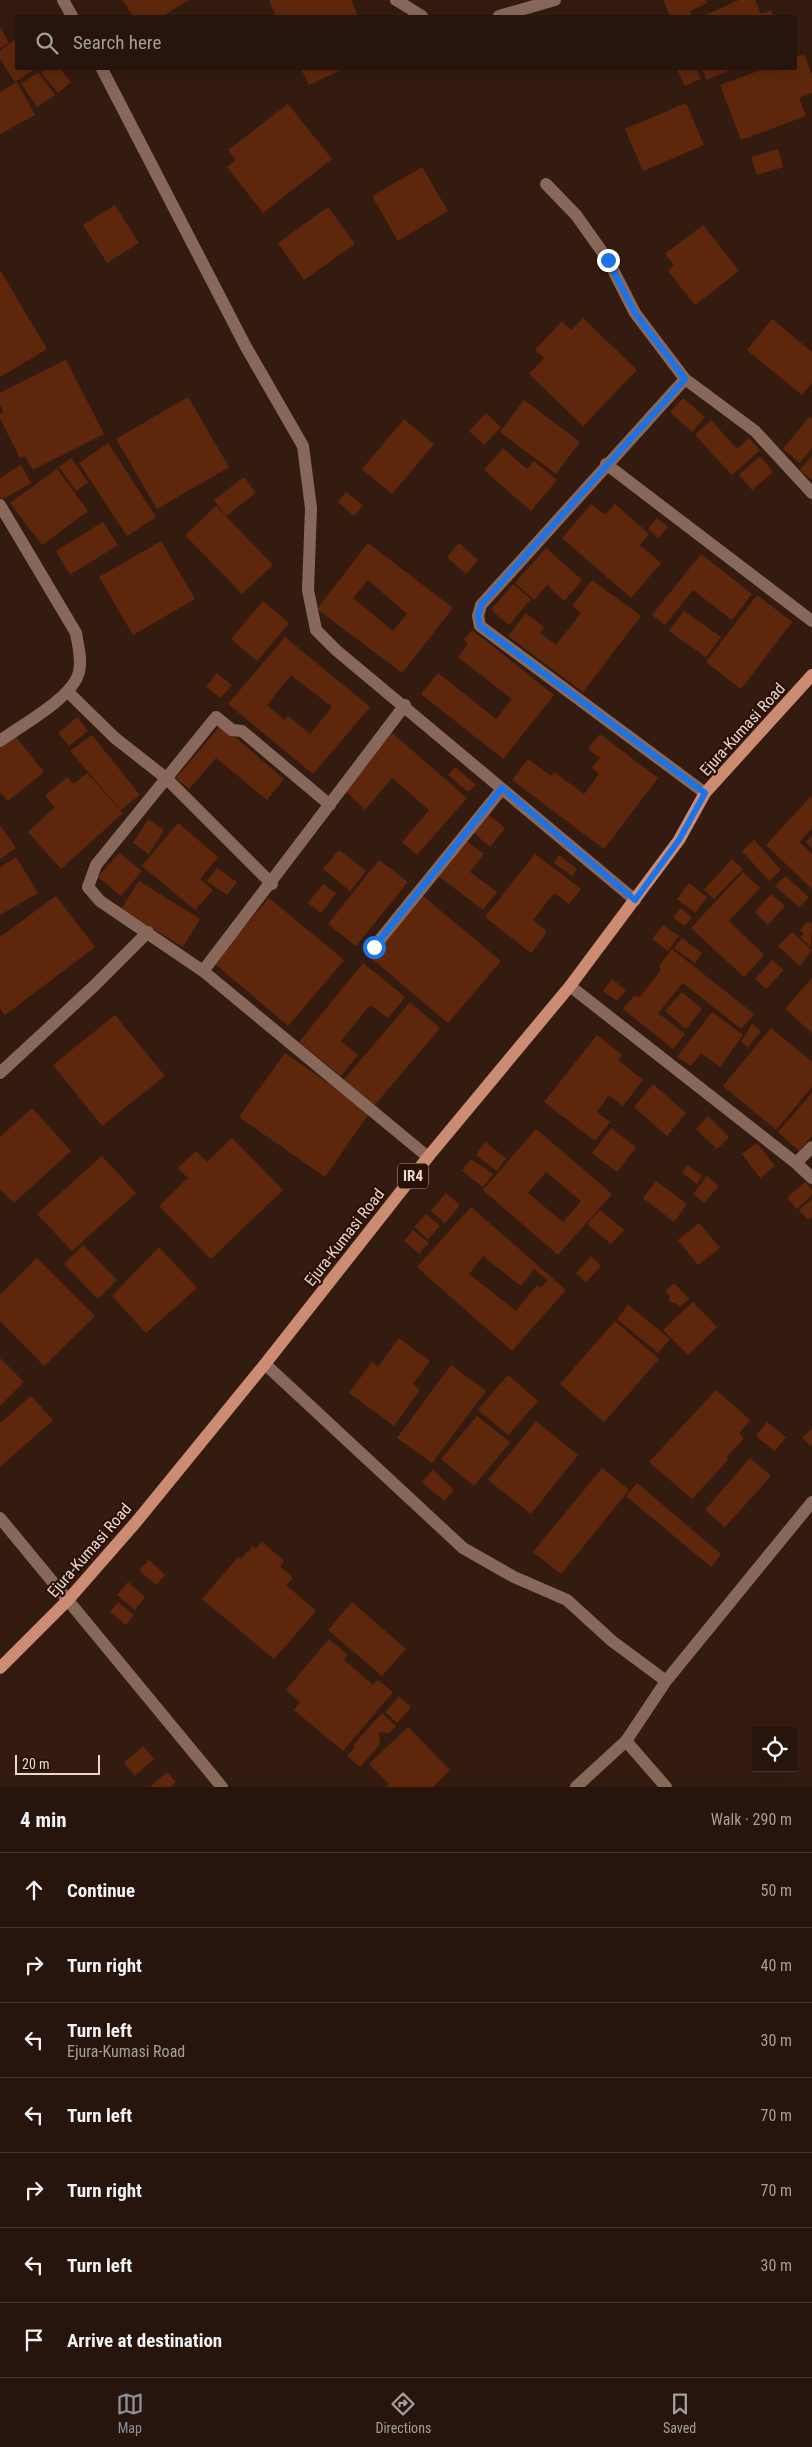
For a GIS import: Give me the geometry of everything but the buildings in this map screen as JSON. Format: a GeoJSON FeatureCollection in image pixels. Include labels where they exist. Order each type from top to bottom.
{"type":"FeatureCollection","features":[{"type":"Feature","properties":{"kind":"main road","name":"Ejura-Kumasi Road"},"geometry":{"type":"LineString","coordinates":[[0,1668],[68,1600],[137,1521],[265,1364],[428,1157],[570,986],[679,840],[705,793],[812,675]]}},
{"type":"Feature","properties":{"kind":"street"},"geometry":{"type":"LineString","coordinates":[[63,0],[71,15]]}},
{"type":"Feature","properties":{"kind":"street"},"geometry":{"type":"LineString","coordinates":[[396,0],[420,15]]}},
{"type":"Feature","properties":{"kind":"street"},"geometry":{"type":"LineString","coordinates":[[502,15],[555,0]]}},
{"type":"Feature","properties":{"kind":"street"},"geometry":{"type":"LineString","coordinates":[[103,70],[246,348],[304,446],[311,508],[308,590],[316,630],[336,650],[405,705],[635,900]]}},
{"type":"Feature","properties":{"kind":"street"},"geometry":{"type":"LineString","coordinates":[[546,184],[576,215],[608,260],[635,313],[685,379],[755,431],[812,493]]}},
{"type":"Feature","properties":{"kind":"street"},"geometry":{"type":"LineString","coordinates":[[685,379],[606,464],[481,605],[478,616],[480,626],[705,793]]}},
{"type":"Feature","properties":{"kind":"street"},"geometry":{"type":"LineString","coordinates":[[606,464],[812,621]]}},
{"type":"Feature","properties":{"kind":"street"},"geometry":{"type":"LineString","coordinates":[[0,505],[76,633],[80,653],[79,673],[68,692],[0,740]]}},
{"type":"Feature","properties":{"kind":"street"},"geometry":{"type":"LineString","coordinates":[[68,692],[115,738],[166,778],[272,884]]}},
{"type":"Feature","properties":{"kind":"street"},"geometry":{"type":"LineString","coordinates":[[203,971],[272,884],[405,705]]}},
{"type":"Feature","properties":{"kind":"street"},"geometry":{"type":"LineString","coordinates":[[330,805],[242,731],[232,730],[216,717],[96,865],[88,887],[100,901],[203,971],[428,1157]]}},
{"type":"Feature","properties":{"kind":"street"},"geometry":{"type":"LineString","coordinates":[[374,947],[502,788]]}},
{"type":"Feature","properties":{"kind":"street"},"geometry":{"type":"LineString","coordinates":[[0,1073],[94,986],[148,932]]}},
{"type":"Feature","properties":{"kind":"street"},"geometry":{"type":"LineString","coordinates":[[570,986],[796,1163],[812,1178]]}},
{"type":"Feature","properties":{"kind":"street"},"geometry":{"type":"LineString","coordinates":[[796,1163],[812,1148]]}},
{"type":"Feature","properties":{"kind":"street"},"geometry":{"type":"LineString","coordinates":[[265,1364],[463,1548],[514,1577],[567,1600],[612,1641],[666,1681]]}},
{"type":"Feature","properties":{"kind":"street"},"geometry":{"type":"LineString","coordinates":[[576,1787],[626,1741],[666,1681],[812,1502]]}},
{"type":"Feature","properties":{"kind":"street"},"geometry":{"type":"LineString","coordinates":[[0,1518],[222,1787]]}},
{"type":"Feature","properties":{"kind":"street"},"geometry":{"type":"LineString","coordinates":[[626,1741],[666,1787]]}},
{"type":"Feature","properties":{"kind":"route"},"geometry":{"type":"LineString","coordinates":[[374,947],[502,788],[635,900],[679,840],[705,793],[480,626],[478,616],[481,605],[606,464],[685,379],[635,313],[608,260]]}}]}
